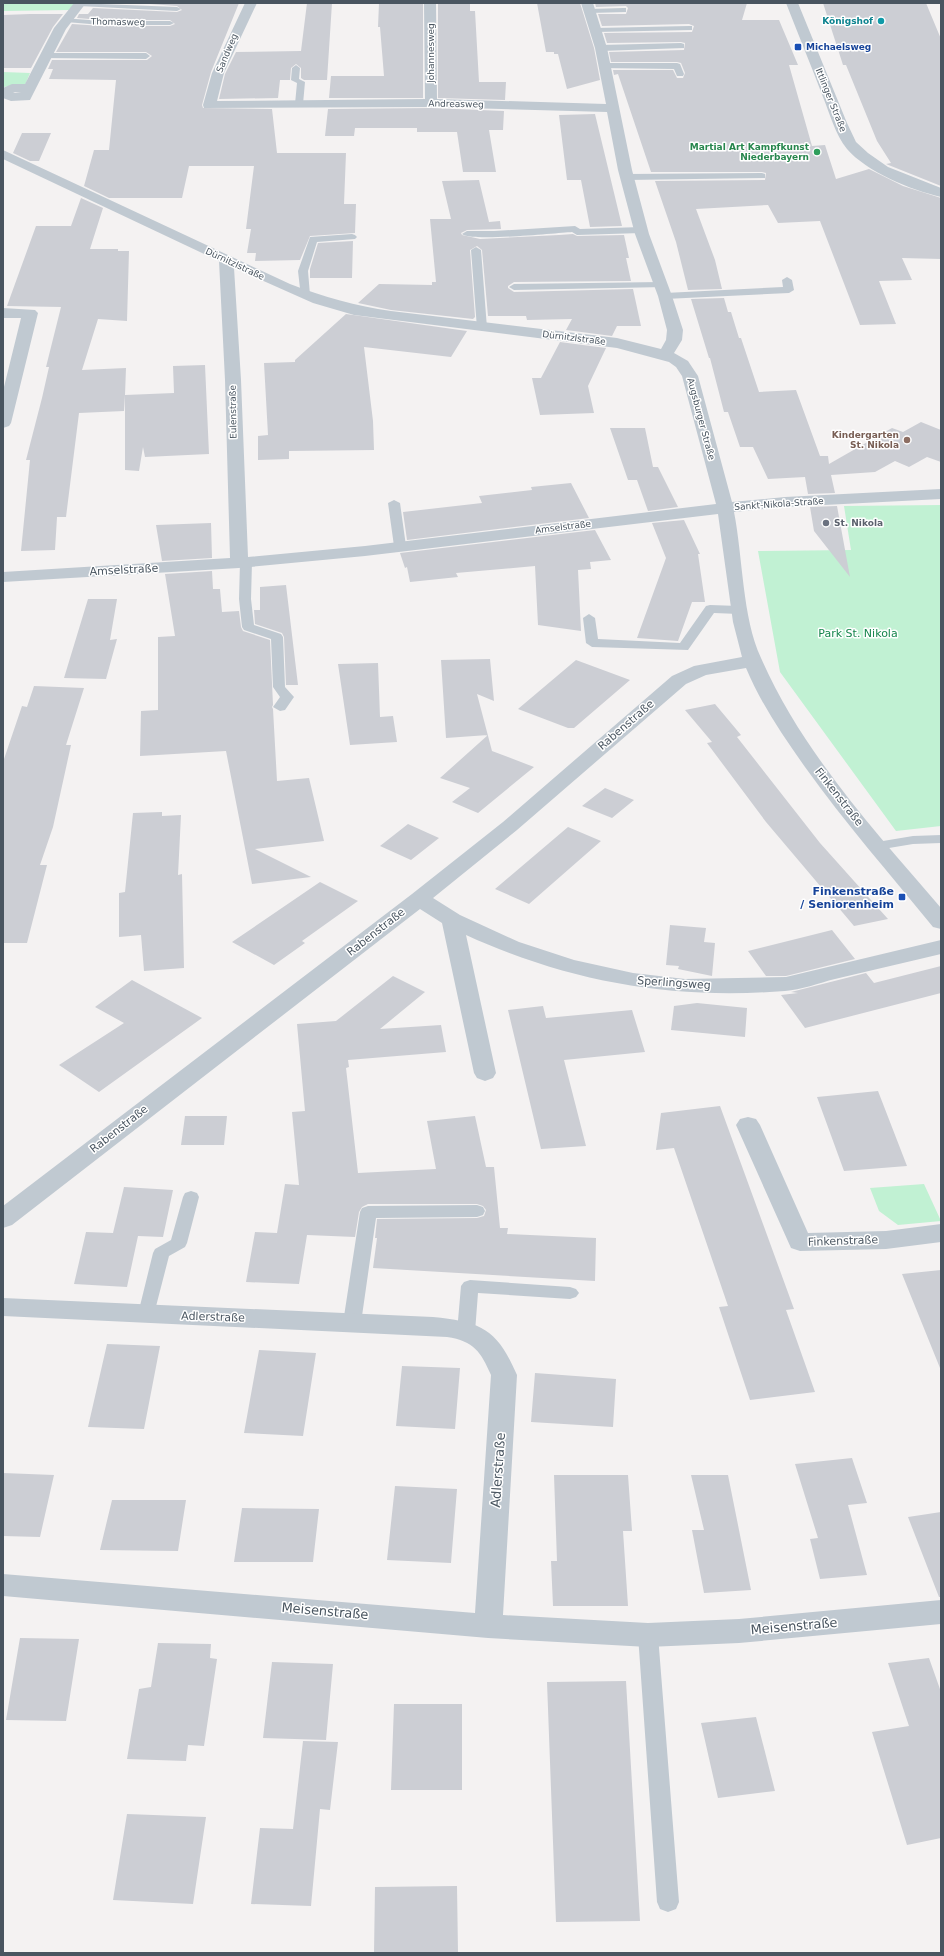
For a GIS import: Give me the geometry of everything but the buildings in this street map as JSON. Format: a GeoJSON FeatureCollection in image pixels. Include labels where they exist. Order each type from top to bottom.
{"type":"FeatureCollection","features":[{"type":"Feature","properties":{"kind":"street","name":"Sandweg"},"geometry":{"type":"LineString","coordinates":[[209,105],[218,73],[251,3]]}},
{"type":"Feature","properties":{"kind":"street","name":"Johannesweg"},"geometry":{"type":"LineString","coordinates":[[430,3],[431,104]]}},
{"type":"Feature","properties":{"kind":"street","name":"Ittlinger Straße"},"geometry":{"type":"LineString","coordinates":[[792,3],[840,123],[850,142],[864,156],[886,171],[941,193]]}},
{"type":"Feature","properties":{"kind":"street","name":"Thomasweg"},"geometry":{"type":"LineString","coordinates":[[29,88],[60,28],[80,4]]}},
{"type":"Feature","properties":{"kind":"street"},"geometry":{"type":"LineString","coordinates":[[589,7],[601,48],[627,178],[641,230],[663,290],[675,330],[674,340],[665,355]]}},
{"type":"Feature","properties":{"kind":"street","name":"Andreasweg"},"geometry":{"type":"LineString","coordinates":[[209,105],[431,104],[613,108]]}},
{"type":"Feature","properties":{"kind":"street","name":"Dürnitzlstraße"},"geometry":{"type":"LineString","coordinates":[[3,154],[226,261],[305,295],[354,310],[482,328],[617,344],[665,355]]}},
{"type":"Feature","properties":{"kind":"street","name":"Eulenstraße"},"geometry":{"type":"LineString","coordinates":[[226,261],[242,563]]}},
{"type":"Feature","properties":{"kind":"street"},"geometry":{"type":"LineString","coordinates":[[3,313],[30,313],[3,423]]}},
{"type":"Feature","properties":{"kind":"street","name":"Augsburger Straße"},"geometry":{"type":"LineString","coordinates":[[665,355],[682,364],[690,376],[725,508]]}},
{"type":"Feature","properties":{"kind":"street","name":"Sankt-Nikola-Straße"},"geometry":{"type":"LineString","coordinates":[[753,661],[743,634],[725,508],[785,502],[941,494]]}},
{"type":"Feature","properties":{"kind":"street","name":"Amselstraße"},"geometry":{"type":"LineString","coordinates":[[3,577],[242,563],[725,508]]}},
{"type":"Feature","properties":{"kind":"street","name":"Finkenstraße"},"geometry":{"type":"LineString","coordinates":[[753,661],[771,701],[804,752],[877,846],[941,922]]}},
{"type":"Feature","properties":{"kind":"street","name":"Rabenstraße"},"geometry":{"type":"LineString","coordinates":[[3,1219],[510,826],[679,680],[701,670],[753,661]]}},
{"type":"Feature","properties":{"kind":"street","name":"Sperlingsweg"},"geometry":{"type":"LineString","coordinates":[[419,898],[452,920],[511,947],[569,966],[633,980],[685,986],[786,984],[941,947]]}},
{"type":"Feature","properties":{"kind":"street"},"geometry":{"type":"LineString","coordinates":[[452,920],[485,1073]]}},
{"type":"Feature","properties":{"kind":"street","name":"Finkenstraße"},"geometry":{"type":"LineString","coordinates":[[748,1125],[800,1242],[886,1240],[941,1233]]}},
{"type":"Feature","properties":{"kind":"street","name":"Adlerstraße"},"geometry":{"type":"LineString","coordinates":[[3,1307],[433,1326],[456,1328],[483,1338],[496,1354],[504,1375],[488,1626]]}},
{"type":"Feature","properties":{"kind":"street","name":"Meisenstraße"},"geometry":{"type":"LineString","coordinates":[[3,1585],[488,1626],[648,1635],[739,1631],[941,1612]]}},
{"type":"Feature","properties":{"kind":"lane","name":"Thomasweg"},"geometry":{"type":"LineString","coordinates":[[80,4],[177,9]]}},
{"type":"Feature","properties":{"kind":"lane"},"geometry":{"type":"LineString","coordinates":[[589,7],[623,10]]}},
{"type":"Feature","properties":{"kind":"lane","name":"Thomasweg"},"geometry":{"type":"LineString","coordinates":[[66,20],[102,23],[170,23]]}},
{"type":"Feature","properties":{"kind":"lane"},"geometry":{"type":"LineString","coordinates":[[596,30],[689,28]]}},
{"type":"Feature","properties":{"kind":"lane"},"geometry":{"type":"LineString","coordinates":[[601,48],[681,46]]}},
{"type":"Feature","properties":{"kind":"lane"},"geometry":{"type":"LineString","coordinates":[[46,56],[146,56]]}},
{"type":"Feature","properties":{"kind":"lane"},"geometry":{"type":"LineString","coordinates":[[604,66],[677,66],[680,74]]}},
{"type":"Feature","properties":{"kind":"lane"},"geometry":{"type":"LineString","coordinates":[[296,68],[296,80],[301,82],[299,104]]}},
{"type":"Feature","properties":{"kind":"lane"},"geometry":{"type":"LineString","coordinates":[[627,178],[762,176]]}},
{"type":"Feature","properties":{"kind":"lane"},"geometry":{"type":"LineString","coordinates":[[467,234],[493,236],[514,232],[575,228],[577,232],[641,230]]}},
{"type":"Feature","properties":{"kind":"lane"},"geometry":{"type":"LineString","coordinates":[[305,295],[303,271],[313,239],[352,237]]}},
{"type":"Feature","properties":{"kind":"lane"},"geometry":{"type":"LineString","coordinates":[[476,250],[482,328]]}},
{"type":"Feature","properties":{"kind":"lane"},"geometry":{"type":"LineString","coordinates":[[514,288],[789,290],[786,280]]}},
{"type":"Feature","properties":{"kind":"lane"},"geometry":{"type":"LineString","coordinates":[[394,503],[400,546]]}},
{"type":"Feature","properties":{"kind":"lane"},"geometry":{"type":"LineString","coordinates":[[242,563],[248,627],[277,636],[278,687],[287,697],[280,707]]}},
{"type":"Feature","properties":{"kind":"lane"},"geometry":{"type":"LineString","coordinates":[[589,618],[592,643],[684,647],[710,609],[739,610]]}},
{"type":"Feature","properties":{"kind":"lane"},"geometry":{"type":"LineString","coordinates":[[877,846],[913,840],[941,839]]}},
{"type":"Feature","properties":{"kind":"lane"},"geometry":{"type":"LineString","coordinates":[[147,1314],[161,1253],[179,1243],[191,1197]]}},
{"type":"Feature","properties":{"kind":"lane"},"geometry":{"type":"LineString","coordinates":[[352,1322],[368,1212],[477,1211]]}},
{"type":"Feature","properties":{"kind":"lane"},"geometry":{"type":"LineString","coordinates":[[466,1332],[470,1286],[570,1293]]}},
{"type":"Feature","properties":{"kind":"lane"},"geometry":{"type":"LineString","coordinates":[[648,1635],[668,1902]]}},
{"type":"Feature","properties":{"kind":"green space"},"geometry":{"type":"Polygon","coordinates":[[[3,3],[74,3],[70,10],[3,11],[3,3]]]}},
{"type":"Feature","properties":{"kind":"green space"},"geometry":{"type":"Polygon","coordinates":[[[3,72],[30,73],[25,85],[3,87],[3,72]]]}},
{"type":"Feature","properties":{"kind":"green space","name":"Park St. Nikola"},"geometry":{"type":"Polygon","coordinates":[[[941,505],[941,826],[896,831],[780,672],[758,551],[851,550],[844,506],[941,505]]]}},
{"type":"Feature","properties":{"kind":"green space"},"geometry":{"type":"Polygon","coordinates":[[[924,1184],[941,1221],[898,1225],[879,1211],[870,1188],[924,1184]]]}},
{"type":"Feature","properties":{"kind":"place","name":"Königshof"},"geometry":{"type":"Point","coordinates":[881,21]}},
{"type":"Feature","properties":{"kind":"place","name":"Michaelsweg"},"geometry":{"type":"Point","coordinates":[798,47]}},
{"type":"Feature","properties":{"kind":"place","name":"Martial Art Kampfkunst Niederbayern"},"geometry":{"type":"Point","coordinates":[817,152]}},
{"type":"Feature","properties":{"kind":"place","name":"Kindergarten St. Nikola"},"geometry":{"type":"Point","coordinates":[907,440]}},
{"type":"Feature","properties":{"kind":"place","name":"St. Nikola"},"geometry":{"type":"Point","coordinates":[826,523]}},
{"type":"Feature","properties":{"kind":"place","name":"Finkenstraße / Seniorenheim"},"geometry":{"type":"Point","coordinates":[902,897]}}]}
